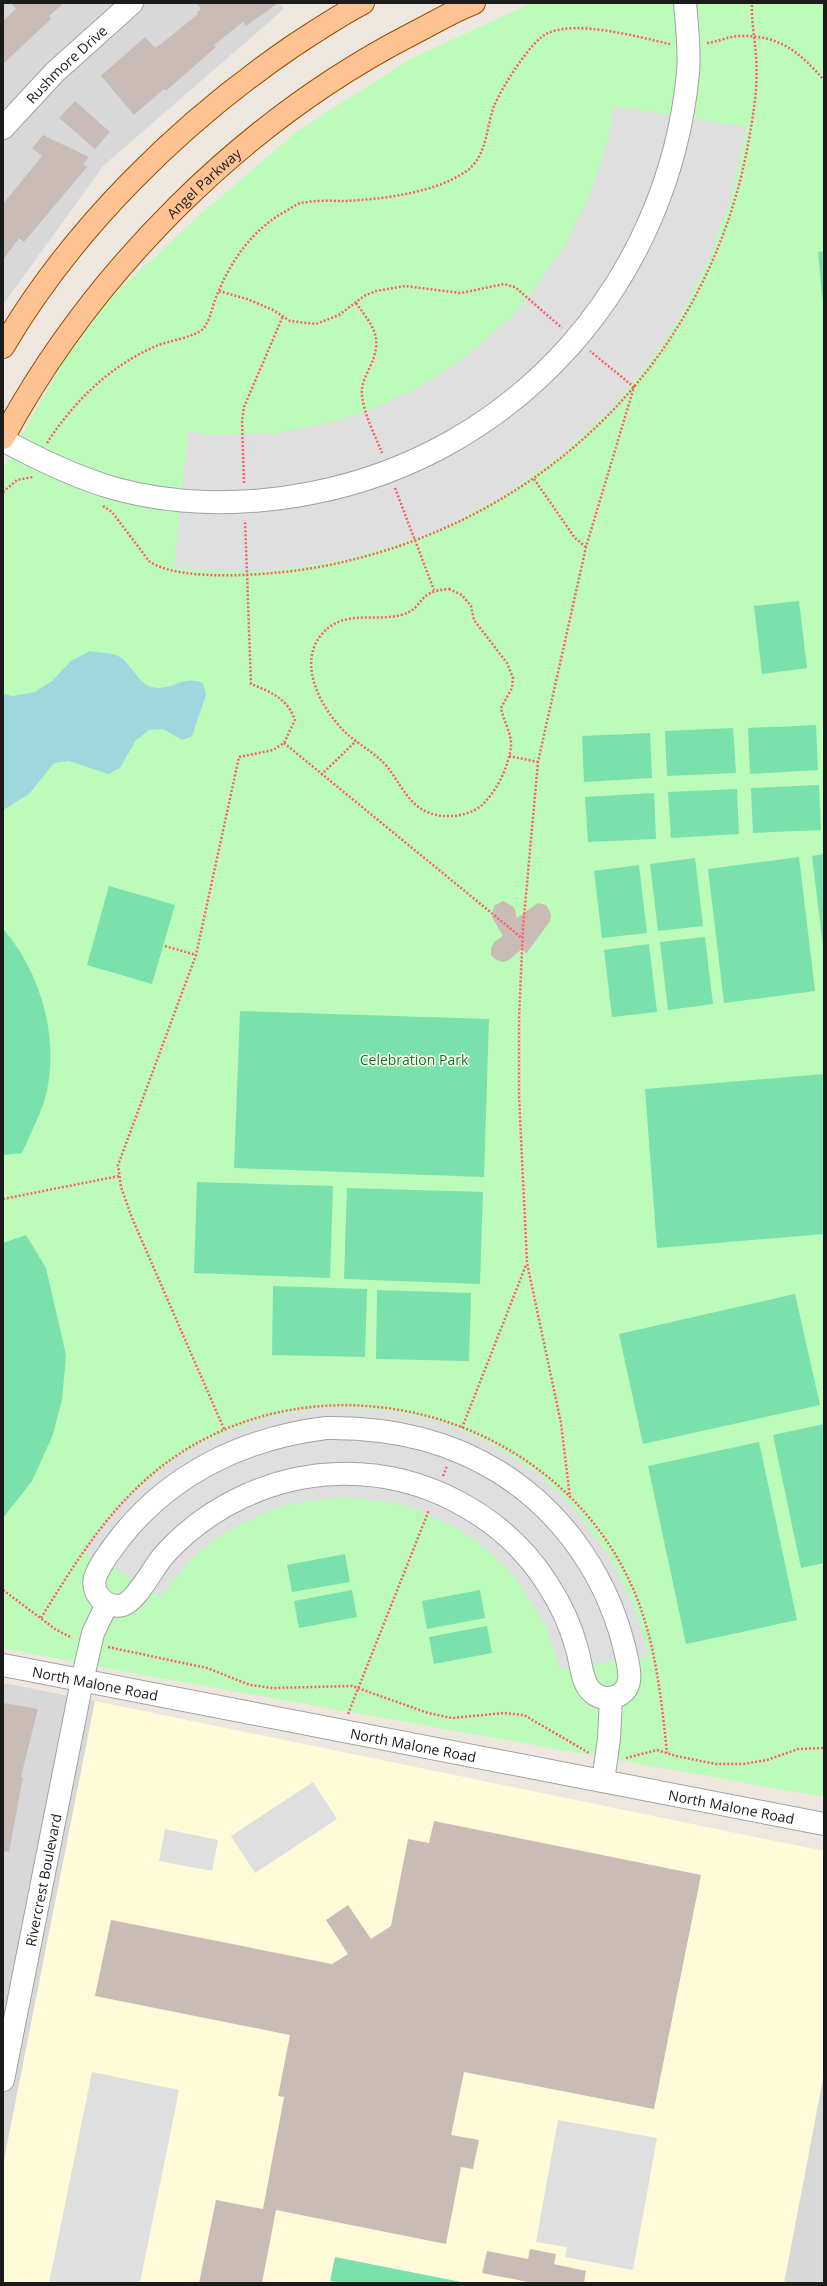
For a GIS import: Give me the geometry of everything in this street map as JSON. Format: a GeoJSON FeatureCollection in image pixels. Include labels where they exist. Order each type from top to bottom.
{"type":"FeatureCollection","features":[{"type":"Feature","properties":{"kind":"main road"},"geometry":{"type":"LineString","coordinates":[[3,347],[18,321],[86,231],[163,149],[249,76],[342,14],[363,3]]}},
{"type":"Feature","properties":{"kind":"main road","name":"Angel Parkway"},"geometry":{"type":"LineString","coordinates":[[3,439],[56,349],[85,311],[125,264],[199,184],[283,114],[374,54],[474,3]]}},
{"type":"Feature","properties":{"kind":"street","name":"Rushmore Drive"},"geometry":{"type":"LineString","coordinates":[[3,128],[55,72],[132,3]]}},
{"type":"Feature","properties":{"kind":"street"},"geometry":{"type":"LineString","coordinates":[[3,439],[39,459],[99,483],[134,493],[199,501],[244,501],[298,496],[330,490],[389,472],[422,458],[479,425],[532,385],[576,340],[598,313],[626,268],[648,228],[660,197],[675,147],[685,102],[688,69],[685,3]]}},
{"type":"Feature","properties":{"kind":"street"},"geometry":{"type":"LineString","coordinates":[[351,1428],[403,1433],[454,1449],[501,1473],[543,1506],[578,1546],[606,1592],[625,1649],[630,1677],[629,1684],[618,1696],[611,1698],[596,1695],[590,1690],[583,1674],[570,1627],[560,1604],[533,1563],[516,1545],[483,1517],[456,1501],[434,1491],[387,1477],[338,1474],[314,1476],[284,1482],[243,1497],[222,1508],[182,1537],[153,1569],[132,1600],[118,1606],[107,1604],[99,1598],[94,1584],[98,1571],[112,1549],[128,1529],[159,1498],[206,1465],[252,1444],[301,1431],[351,1428]]}},
{"type":"Feature","properties":{"kind":"street","name":"Rivercrest Boulevard"},"geometry":{"type":"LineString","coordinates":[[3,2080],[82,1681],[91,1644],[107,1604]]}},
{"type":"Feature","properties":{"kind":"street","name":"North Malone Road"},"geometry":{"type":"LineString","coordinates":[[3,1665],[824,1824]]}},
{"type":"Feature","properties":{"kind":"street"},"geometry":{"type":"LineString","coordinates":[[603,1781],[607,1757],[611,1698]]}},
{"type":"Feature","properties":{"kind":"path"},"geometry":{"type":"LineString","coordinates":[[3,492],[17,480],[33,479],[39,459],[58,427],[83,396],[131,359],[157,346],[202,330],[210,316],[228,270],[248,241],[276,216],[300,203],[397,196],[449,182],[468,171],[481,152],[490,128],[494,106],[506,84],[534,45],[547,34],[595,29],[622,33],[669,44],[709,43],[739,36],[773,39],[809,63],[824,80]]}},
{"type":"Feature","properties":{"kind":"path"},"geometry":{"type":"LineString","coordinates":[[219,291],[247,299],[273,310],[290,321],[316,324],[339,315],[364,296],[376,291],[405,286],[452,293],[504,284],[515,287],[576,340],[634,387],[586,547],[538,762],[522,938],[519,1018],[519,1096],[527,1264],[561,1423],[570,1498]]}},
{"type":"Feature","properties":{"kind":"path"},"geometry":{"type":"LineString","coordinates":[[355,303],[375,329],[377,343],[375,357],[364,382],[362,394],[364,407],[434,590]]}},
{"type":"Feature","properties":{"kind":"path"},"geometry":{"type":"LineString","coordinates":[[224,1429],[132,1218],[120,1187],[118,1165],[196,955],[239,757],[273,750],[284,743],[295,720],[291,709],[283,699],[250,684],[244,501],[242,421],[244,407],[283,316]]}},
{"type":"Feature","properties":{"kind":"path"},"geometry":{"type":"LineString","coordinates":[[534,479],[576,538],[586,547]]}},
{"type":"Feature","properties":{"kind":"path"},"geometry":{"type":"LineString","coordinates":[[449,589],[462,595],[471,606],[474,620],[507,663],[513,678],[512,688],[501,708],[511,744],[509,756],[499,781],[484,803],[469,813],[445,816],[425,812],[411,801],[383,762],[346,732],[322,704],[314,681],[310,657],[322,634],[339,622],[353,617],[384,619],[403,615],[414,609],[422,597],[434,590],[449,589]]}},
{"type":"Feature","properties":{"kind":"path"},"geometry":{"type":"LineString","coordinates":[[322,775],[356,741]]}},
{"type":"Feature","properties":{"kind":"path"},"geometry":{"type":"LineString","coordinates":[[284,743],[489,909],[522,938]]}},
{"type":"Feature","properties":{"kind":"path"},"geometry":{"type":"LineString","coordinates":[[509,756],[538,762]]}},
{"type":"Feature","properties":{"kind":"path"},"geometry":{"type":"LineString","coordinates":[[165,946],[196,955]]}},
{"type":"Feature","properties":{"kind":"path"},"geometry":{"type":"LineString","coordinates":[[3,1199],[119,1176]]}},
{"type":"Feature","properties":{"kind":"path"},"geometry":{"type":"LineString","coordinates":[[41,1618],[84,1549],[118,1506],[141,1483],[173,1458],[224,1429],[271,1413],[316,1407],[346,1405],[385,1407],[426,1415],[487,1438],[520,1457],[559,1486],[587,1516],[612,1550],[630,1581],[640,1608],[654,1660],[667,1754]]}},
{"type":"Feature","properties":{"kind":"path"},"geometry":{"type":"LineString","coordinates":[[3,1590],[41,1618],[76,1640],[207,1668],[250,1685],[273,1688],[352,1686],[428,1713],[452,1718],[504,1713],[524,1715],[587,1752],[607,1757],[626,1758],[657,1750],[667,1754],[716,1764],[743,1764],[767,1760],[798,1749],[824,1748]]}},
{"type":"Feature","properties":{"kind":"shaded area"},"geometry":{"type":"Polygon","coordinates":[[[3,3],[280,3],[284,9],[103,166],[3,305],[3,3]]]}},
{"type":"Feature","properties":{"kind":"shaded area"},"geometry":{"type":"Polygon","coordinates":[[[614,106],[747,127],[732,195],[709,260],[677,322],[658,351],[615,405],[564,452],[508,493],[446,526],[414,539],[347,559],[278,570],[244,571],[174,568],[188,432],[218,435],[277,433],[336,421],[364,412],[418,388],[468,355],[512,316],[531,293],[565,245],[591,192],[609,135],[614,106]]]}},
{"type":"Feature","properties":{"kind":"shaded area"},"geometry":{"type":"Polygon","coordinates":[[[333,1407],[386,1410],[439,1421],[490,1443],[536,1472],[576,1510],[608,1554],[633,1603],[649,1656],[560,1669],[546,1626],[522,1587],[508,1569],[474,1539],[455,1527],[413,1508],[390,1502],[342,1497],[295,1503],[272,1509],[229,1530],[210,1543],[191,1559],[161,1596],[84,1551],[117,1508],[137,1489],[179,1455],[203,1442],[253,1421],[306,1409],[333,1407]]]}},
{"type":"Feature","properties":{"kind":"shaded area"},"geometry":{"type":"Polygon","coordinates":[[[3,1683],[95,1701],[3,2165],[3,1683]]]}},
{"type":"Feature","properties":{"kind":"shaded area"},"geometry":{"type":"Polygon","coordinates":[[[95,1701],[824,1851],[824,2073],[784,2283],[3,2283],[3,2165],[95,1701]]]}},
{"type":"Feature","properties":{"kind":"shaded area"},"geometry":{"type":"Polygon","coordinates":[[[313,1782],[337,1819],[255,1873],[231,1836],[313,1782]]]}},
{"type":"Feature","properties":{"kind":"shaded area"},"geometry":{"type":"Polygon","coordinates":[[[165,1829],[218,1840],[212,1871],[159,1861],[165,1829]]]}},
{"type":"Feature","properties":{"kind":"shaded area"},"geometry":{"type":"Polygon","coordinates":[[[92,2072],[179,2090],[140,2283],[49,2283],[92,2072]]]}},
{"type":"Feature","properties":{"kind":"shaded area"},"geometry":{"type":"Polygon","coordinates":[[[824,2073],[824,2283],[784,2283],[824,2073]]]}},
{"type":"Feature","properties":{"kind":"shaded area"},"geometry":{"type":"Polygon","coordinates":[[[558,2120],[657,2138],[633,2270],[565,2257],[567,2247],[536,2242],[558,2120]]]}},
{"type":"Feature","properties":{"kind":"green space","name":"Celebration Park"},"geometry":{"type":"Polygon","coordinates":[[[532,3],[824,3],[824,1797],[138,1674],[3,1648],[3,469],[63,362],[111,297],[203,212],[296,132],[410,59],[532,3]]]}},
{"type":"Feature","properties":{"kind":"green space"},"geometry":{"type":"Polygon","coordinates":[[[824,251],[824,316],[818,252],[824,251]]]}},
{"type":"Feature","properties":{"kind":"green space"},"geometry":{"type":"Polygon","coordinates":[[[799,601],[807,668],[762,674],[754,606],[799,601]]]}},
{"type":"Feature","properties":{"kind":"green space"},"geometry":{"type":"Polygon","coordinates":[[[816,725],[818,770],[750,774],[748,728],[816,725]]]}},
{"type":"Feature","properties":{"kind":"green space"},"geometry":{"type":"Polygon","coordinates":[[[733,728],[736,773],[667,776],[665,731],[733,728]]]}},
{"type":"Feature","properties":{"kind":"green space"},"geometry":{"type":"Polygon","coordinates":[[[650,733],[652,778],[584,782],[582,736],[650,733]]]}},
{"type":"Feature","properties":{"kind":"green space"},"geometry":{"type":"Polygon","coordinates":[[[819,785],[821,830],[753,833],[751,788],[819,785]]]}},
{"type":"Feature","properties":{"kind":"green space"},"geometry":{"type":"Polygon","coordinates":[[[737,789],[739,834],[671,838],[668,792],[737,789]]]}},
{"type":"Feature","properties":{"kind":"green space"},"geometry":{"type":"Polygon","coordinates":[[[654,793],[656,839],[588,842],[585,797],[654,793]]]}},
{"type":"Feature","properties":{"kind":"green space"},"geometry":{"type":"Polygon","coordinates":[[[824,854],[824,954],[812,856],[824,854]]]}},
{"type":"Feature","properties":{"kind":"green space"},"geometry":{"type":"Polygon","coordinates":[[[799,857],[815,991],[724,1003],[708,869],[799,857]]]}},
{"type":"Feature","properties":{"kind":"green space"},"geometry":{"type":"Polygon","coordinates":[[[695,858],[703,926],[658,931],[650,864],[695,858]]]}},
{"type":"Feature","properties":{"kind":"green space"},"geometry":{"type":"Polygon","coordinates":[[[639,865],[647,933],[602,938],[594,871],[639,865]]]}},
{"type":"Feature","properties":{"kind":"green space"},"geometry":{"type":"Polygon","coordinates":[[[109,886],[175,905],[152,984],[87,965],[109,886]]]}},
{"type":"Feature","properties":{"kind":"green space"},"geometry":{"type":"Polygon","coordinates":[[[3,929],[17,947],[29,967],[38,989],[45,1012],[49,1036],[50,1059],[48,1083],[43,1105],[22,1153],[3,1155],[3,929]]]}},
{"type":"Feature","properties":{"kind":"green space"},"geometry":{"type":"Polygon","coordinates":[[[705,937],[713,1004],[668,1010],[660,942],[705,937]]]}},
{"type":"Feature","properties":{"kind":"green space"},"geometry":{"type":"Polygon","coordinates":[[[649,944],[657,1012],[612,1017],[604,950],[649,944]]]}},
{"type":"Feature","properties":{"kind":"green space"},"geometry":{"type":"Polygon","coordinates":[[[240,1011],[489,1019],[484,1177],[234,1168],[240,1011]]]}},
{"type":"Feature","properties":{"kind":"green space"},"geometry":{"type":"Polygon","coordinates":[[[824,1074],[824,1234],[657,1248],[645,1089],[824,1074]]]}},
{"type":"Feature","properties":{"kind":"green space"},"geometry":{"type":"Polygon","coordinates":[[[197,1182],[333,1186],[330,1278],[194,1273],[197,1182]]]}},
{"type":"Feature","properties":{"kind":"green space"},"geometry":{"type":"Polygon","coordinates":[[[347,1188],[483,1192],[480,1284],[344,1279],[347,1188]]]}},
{"type":"Feature","properties":{"kind":"green space"},"geometry":{"type":"Polygon","coordinates":[[[26,1235],[46,1268],[66,1355],[62,1400],[52,1437],[32,1481],[3,1518],[3,1243],[26,1235]]]}},
{"type":"Feature","properties":{"kind":"green space"},"geometry":{"type":"Polygon","coordinates":[[[273,1286],[367,1289],[365,1357],[272,1355],[273,1286]]]}},
{"type":"Feature","properties":{"kind":"green space"},"geometry":{"type":"Polygon","coordinates":[[[377,1290],[471,1293],[469,1361],[376,1359],[377,1290]]]}},
{"type":"Feature","properties":{"kind":"green space"},"geometry":{"type":"Polygon","coordinates":[[[795,1294],[820,1405],[643,1444],[619,1334],[795,1294]]]}},
{"type":"Feature","properties":{"kind":"green space"},"geometry":{"type":"Polygon","coordinates":[[[824,1424],[824,1563],[801,1568],[773,1435],[824,1424]]]}},
{"type":"Feature","properties":{"kind":"green space"},"geometry":{"type":"Polygon","coordinates":[[[759,1442],[797,1620],[686,1644],[648,1466],[759,1442]]]}},
{"type":"Feature","properties":{"kind":"green space"},"geometry":{"type":"Polygon","coordinates":[[[345,1554],[350,1582],[292,1592],[287,1565],[345,1554]]]}},
{"type":"Feature","properties":{"kind":"green space"},"geometry":{"type":"Polygon","coordinates":[[[352,1590],[357,1617],[299,1628],[294,1601],[352,1590]]]}},
{"type":"Feature","properties":{"kind":"green space"},"geometry":{"type":"Polygon","coordinates":[[[480,1590],[485,1618],[427,1629],[422,1601],[480,1590]]]}},
{"type":"Feature","properties":{"kind":"green space"},"geometry":{"type":"Polygon","coordinates":[[[487,1626],[492,1653],[434,1664],[429,1637],[487,1626]]]}},
{"type":"Feature","properties":{"kind":"green space"},"geometry":{"type":"Polygon","coordinates":[[[335,2257],[466,2283],[341,2283],[330,2281],[335,2257]]]}},
{"type":"Feature","properties":{"kind":"water"},"geometry":{"type":"Polygon","coordinates":[[[90,651],[118,656],[126,662],[141,681],[149,686],[164,688],[188,681],[203,683],[206,695],[192,736],[182,740],[163,729],[149,730],[136,740],[120,768],[108,774],[69,761],[54,763],[29,794],[3,810],[3,694],[13,696],[35,692],[52,681],[71,661],[90,651]]]}},
{"type":"Feature","properties":{"kind":"building"},"geometry":{"type":"Polygon","coordinates":[[[11,3],[64,3],[49,16],[51,19],[3,64],[3,21],[16,9],[11,3]]]}},
{"type":"Feature","properties":{"kind":"building"},"geometry":{"type":"Polygon","coordinates":[[[196,3],[278,3],[246,26],[243,22],[214,45],[216,47],[166,91],[164,89],[134,115],[101,76],[145,37],[155,48],[161,44],[198,14],[197,12],[201,9],[196,3]]]}},
{"type":"Feature","properties":{"kind":"building"},"geometry":{"type":"Polygon","coordinates":[[[75,101],[110,132],[95,149],[59,118],[75,101]]]}},
{"type":"Feature","properties":{"kind":"building"},"geometry":{"type":"Polygon","coordinates":[[[43,135],[89,157],[83,164],[87,167],[24,242],[19,238],[3,260],[3,204],[42,156],[32,148],[43,135]]]}},
{"type":"Feature","properties":{"kind":"building"},"geometry":{"type":"Polygon","coordinates":[[[503,901],[514,907],[517,918],[538,903],[546,905],[551,914],[550,921],[526,954],[522,949],[509,960],[503,962],[495,959],[491,955],[491,949],[494,942],[503,936],[492,917],[494,906],[503,901]]]}},
{"type":"Feature","properties":{"kind":"building"},"geometry":{"type":"Polygon","coordinates":[[[3,1703],[38,1709],[21,1777],[23,1777],[9,1852],[3,1851],[3,1703]]]}},
{"type":"Feature","properties":{"kind":"building"},"geometry":{"type":"Polygon","coordinates":[[[434,1821],[701,1875],[654,2109],[464,2072],[451,2135],[479,2140],[473,2169],[461,2167],[446,2244],[276,2210],[262,2283],[199,2283],[216,2200],[263,2209],[284,2097],[278,2096],[290,2035],[95,1996],[111,1920],[332,1964],[348,1954],[326,1920],[348,1905],[371,1939],[391,1926],[408,1839],[429,1843],[434,1821]]]}},
{"type":"Feature","properties":{"kind":"building"},"geometry":{"type":"Polygon","coordinates":[[[530,2249],[556,2254],[554,2264],[586,2271],[584,2283],[533,2283],[482,2273],[487,2251],[528,2259],[530,2249]]]}}]}
